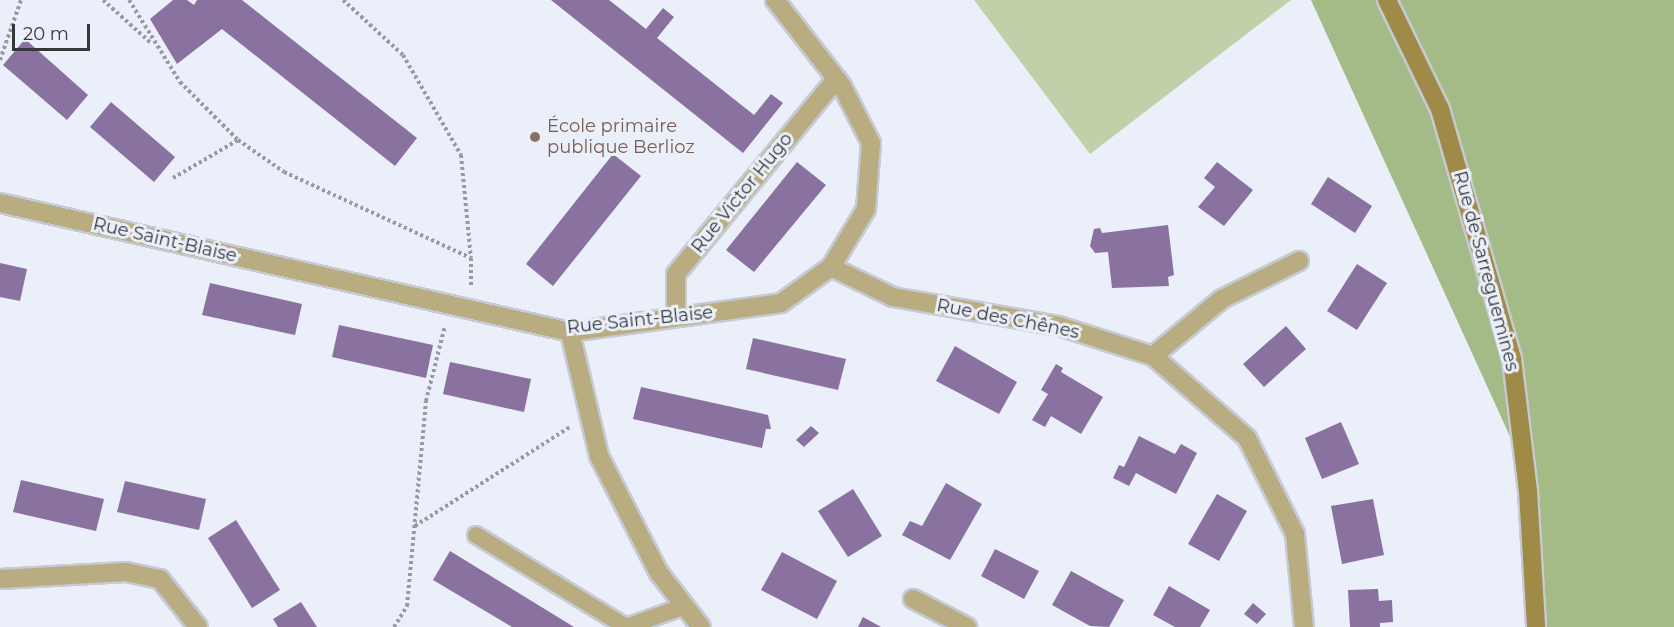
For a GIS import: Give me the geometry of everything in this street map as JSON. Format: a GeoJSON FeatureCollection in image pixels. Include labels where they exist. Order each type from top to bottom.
{"type":"FeatureCollection","features":[{"type":"Feature","properties":{"kind":"main road","name":"Rue de Sarreguemines"},"geometry":{"type":"LineString","coordinates":[[1388,0],[1440,109],[1512,359],[1528,491],[1536,627]]}},
{"type":"Feature","properties":{"kind":"street","name":"Rue Saint-Blaise"},"geometry":{"type":"LineString","coordinates":[[0,203],[570,332],[781,303],[831,267],[866,209],[871,143],[836,78],[775,0]]}},
{"type":"Feature","properties":{"kind":"street","name":"Rue Victor Hugo"},"geometry":{"type":"LineString","coordinates":[[676,317],[676,274],[836,78]]}},
{"type":"Feature","properties":{"kind":"street"},"geometry":{"type":"LineString","coordinates":[[1153,356],[1222,299],[1299,261]]}},
{"type":"Feature","properties":{"kind":"street","name":"Rue des Chênes"},"geometry":{"type":"LineString","coordinates":[[831,267],[892,297],[1059,326],[1153,356],[1247,438],[1296,534],[1304,627]]}},
{"type":"Feature","properties":{"kind":"street"},"geometry":{"type":"LineString","coordinates":[[570,332],[599,456],[659,573],[701,627]]}},
{"type":"Feature","properties":{"kind":"street"},"geometry":{"type":"LineString","coordinates":[[0,579],[126,572],[160,579],[198,627]]}},
{"type":"Feature","properties":{"kind":"street"},"geometry":{"type":"LineString","coordinates":[[913,599],[967,627]]}},
{"type":"Feature","properties":{"kind":"lane"},"geometry":{"type":"LineString","coordinates":[[476,535],[626,627],[685,606]]}},
{"type":"Feature","properties":{"kind":"path"},"geometry":{"type":"LineString","coordinates":[[0,60],[21,0]]}},
{"type":"Feature","properties":{"kind":"path"},"geometry":{"type":"LineString","coordinates":[[103,0],[155,47]]}},
{"type":"Feature","properties":{"kind":"path"},"geometry":{"type":"LineString","coordinates":[[129,0],[155,47],[180,82],[238,140],[285,172],[471,258]]}},
{"type":"Feature","properties":{"kind":"path"},"geometry":{"type":"LineString","coordinates":[[343,0],[403,56],[461,155],[471,258],[471,310]]}},
{"type":"Feature","properties":{"kind":"path"},"geometry":{"type":"LineString","coordinates":[[173,178],[238,140]]}},
{"type":"Feature","properties":{"kind":"path"},"geometry":{"type":"LineString","coordinates":[[394,627],[406,606],[426,401],[450,305]]}},
{"type":"Feature","properties":{"kind":"path"},"geometry":{"type":"LineString","coordinates":[[414,527],[589,415]]}},
{"type":"Feature","properties":{"kind":"green space"},"geometry":{"type":"Polygon","coordinates":[[[974,0],[1291,0],[1090,154],[974,0]]]}},
{"type":"Feature","properties":{"kind":"green space"},"geometry":{"type":"Polygon","coordinates":[[[1311,0],[1674,0],[1674,627],[1542,627],[1534,489],[1311,0]]]}},
{"type":"Feature","properties":{"kind":"building"},"geometry":{"type":"Polygon","coordinates":[[[173,0],[187,0],[194,5],[197,0],[242,0],[417,138],[395,166],[222,29],[177,64],[150,19],[173,0]]]}},
{"type":"Feature","properties":{"kind":"building"},"geometry":{"type":"Polygon","coordinates":[[[551,0],[609,0],[646,29],[663,8],[674,17],[657,38],[754,115],[771,94],[783,103],[743,153],[551,0]]]}},
{"type":"Feature","properties":{"kind":"building"},"geometry":{"type":"Polygon","coordinates":[[[25,39],[88,95],[67,120],[3,65],[25,39]]]}},
{"type":"Feature","properties":{"kind":"building"},"geometry":{"type":"Polygon","coordinates":[[[111,102],[175,157],[154,182],[90,127],[111,102]]]}},
{"type":"Feature","properties":{"kind":"building"},"geometry":{"type":"Polygon","coordinates":[[[613,154],[641,176],[553,286],[526,264],[613,154]]]}},
{"type":"Feature","properties":{"kind":"building"},"geometry":{"type":"Polygon","coordinates":[[[797,162],[826,185],[754,272],[726,250],[797,162]]]}},
{"type":"Feature","properties":{"kind":"building"},"geometry":{"type":"Polygon","coordinates":[[[1217,162],[1253,190],[1224,226],[1198,207],[1215,187],[1204,178],[1217,162]]]}},
{"type":"Feature","properties":{"kind":"building"},"geometry":{"type":"Polygon","coordinates":[[[1328,177],[1372,206],[1355,233],[1311,204],[1328,177]]]}},
{"type":"Feature","properties":{"kind":"building"},"geometry":{"type":"Polygon","coordinates":[[[1168,225],[1174,275],[1168,277],[1169,286],[1112,288],[1108,252],[1095,253],[1090,246],[1094,229],[1100,228],[1102,233],[1168,225]]]}},
{"type":"Feature","properties":{"kind":"building"},"geometry":{"type":"Polygon","coordinates":[[[0,263],[27,269],[20,301],[0,297],[0,263]]]}},
{"type":"Feature","properties":{"kind":"building"},"geometry":{"type":"Polygon","coordinates":[[[1357,264],[1387,283],[1357,330],[1327,311],[1357,264]]]}},
{"type":"Feature","properties":{"kind":"building"},"geometry":{"type":"Polygon","coordinates":[[[210,283],[302,304],[295,335],[202,315],[210,283]]]}},
{"type":"Feature","properties":{"kind":"building"},"geometry":{"type":"Polygon","coordinates":[[[339,325],[433,345],[426,378],[332,357],[339,325]]]}},
{"type":"Feature","properties":{"kind":"building"},"geometry":{"type":"Polygon","coordinates":[[[1286,326],[1306,349],[1264,387],[1243,364],[1286,326]]]}},
{"type":"Feature","properties":{"kind":"building"},"geometry":{"type":"Polygon","coordinates":[[[753,338],[846,359],[838,390],[746,369],[753,338]]]}},
{"type":"Feature","properties":{"kind":"building"},"geometry":{"type":"Polygon","coordinates":[[[955,346],[1017,382],[999,414],[936,381],[955,346]]]}},
{"type":"Feature","properties":{"kind":"building"},"geometry":{"type":"Polygon","coordinates":[[[450,362],[531,379],[524,412],[443,394],[450,362]]]}},
{"type":"Feature","properties":{"kind":"building"},"geometry":{"type":"Polygon","coordinates":[[[1056,364],[1063,368],[1061,372],[1103,397],[1081,434],[1051,416],[1045,427],[1032,420],[1048,394],[1041,390],[1056,364]]]}},
{"type":"Feature","properties":{"kind":"building"},"geometry":{"type":"Polygon","coordinates":[[[641,387],[768,415],[771,429],[766,429],[762,448],[633,419],[641,387]]]}},
{"type":"Feature","properties":{"kind":"building"},"geometry":{"type":"Polygon","coordinates":[[[1341,422],[1359,464],[1322,479],[1305,438],[1341,422]]]}},
{"type":"Feature","properties":{"kind":"building"},"geometry":{"type":"Polygon","coordinates":[[[811,426],[819,433],[804,447],[796,440],[811,426]]]}},
{"type":"Feature","properties":{"kind":"building"},"geometry":{"type":"Polygon","coordinates":[[[1139,436],[1175,454],[1181,444],[1197,453],[1176,494],[1136,473],[1129,486],[1113,478],[1119,465],[1124,467],[1139,436]]]}},
{"type":"Feature","properties":{"kind":"building"},"geometry":{"type":"Polygon","coordinates":[[[21,480],[104,499],[96,531],[13,512],[21,480]]]}},
{"type":"Feature","properties":{"kind":"building"},"geometry":{"type":"Polygon","coordinates":[[[125,481],[206,499],[199,530],[117,512],[125,481]]]}},
{"type":"Feature","properties":{"kind":"building"},"geometry":{"type":"Polygon","coordinates":[[[946,483],[982,504],[950,560],[902,535],[910,521],[922,526],[946,483]]]}},
{"type":"Feature","properties":{"kind":"building"},"geometry":{"type":"Polygon","coordinates":[[[853,489],[882,536],[848,557],[818,511],[853,489]]]}},
{"type":"Feature","properties":{"kind":"building"},"geometry":{"type":"Polygon","coordinates":[[[1217,494],[1247,511],[1219,561],[1188,544],[1217,494]]]}},
{"type":"Feature","properties":{"kind":"building"},"geometry":{"type":"Polygon","coordinates":[[[1373,499],[1384,555],[1342,564],[1331,506],[1373,499]]]}},
{"type":"Feature","properties":{"kind":"building"},"geometry":{"type":"Polygon","coordinates":[[[236,520],[280,590],[252,608],[208,538],[236,520]]]}},
{"type":"Feature","properties":{"kind":"building"},"geometry":{"type":"Polygon","coordinates":[[[995,549],[1039,571],[1024,599],[981,576],[995,549]]]}},
{"type":"Feature","properties":{"kind":"building"},"geometry":{"type":"Polygon","coordinates":[[[450,551],[574,627],[512,627],[433,580],[450,551]]]}},
{"type":"Feature","properties":{"kind":"building"},"geometry":{"type":"Polygon","coordinates":[[[782,552],[837,581],[817,619],[761,590],[782,552]]]}},
{"type":"Feature","properties":{"kind":"building"},"geometry":{"type":"Polygon","coordinates":[[[1071,571],[1124,600],[1109,627],[1090,626],[1052,605],[1071,571]]]}},
{"type":"Feature","properties":{"kind":"building"},"geometry":{"type":"Polygon","coordinates":[[[1169,586],[1210,610],[1200,627],[1175,627],[1153,615],[1169,586]]]}},
{"type":"Feature","properties":{"kind":"building"},"geometry":{"type":"Polygon","coordinates":[[[1378,589],[1379,601],[1392,600],[1393,622],[1380,623],[1380,627],[1350,627],[1348,590],[1378,589]]]}},
{"type":"Feature","properties":{"kind":"building"},"geometry":{"type":"Polygon","coordinates":[[[301,602],[317,627],[278,627],[273,619],[301,602]]]}},
{"type":"Feature","properties":{"kind":"building"},"geometry":{"type":"Polygon","coordinates":[[[1253,603],[1266,614],[1257,624],[1244,614],[1253,603]]]}},
{"type":"Feature","properties":{"kind":"building"},"geometry":{"type":"Polygon","coordinates":[[[863,617],[881,627],[858,627],[863,617]]]}},
{"type":"Feature","properties":{"kind":"place","name":"École primaire publique Berlioz"},"geometry":{"type":"Point","coordinates":[535,137]}}]}
